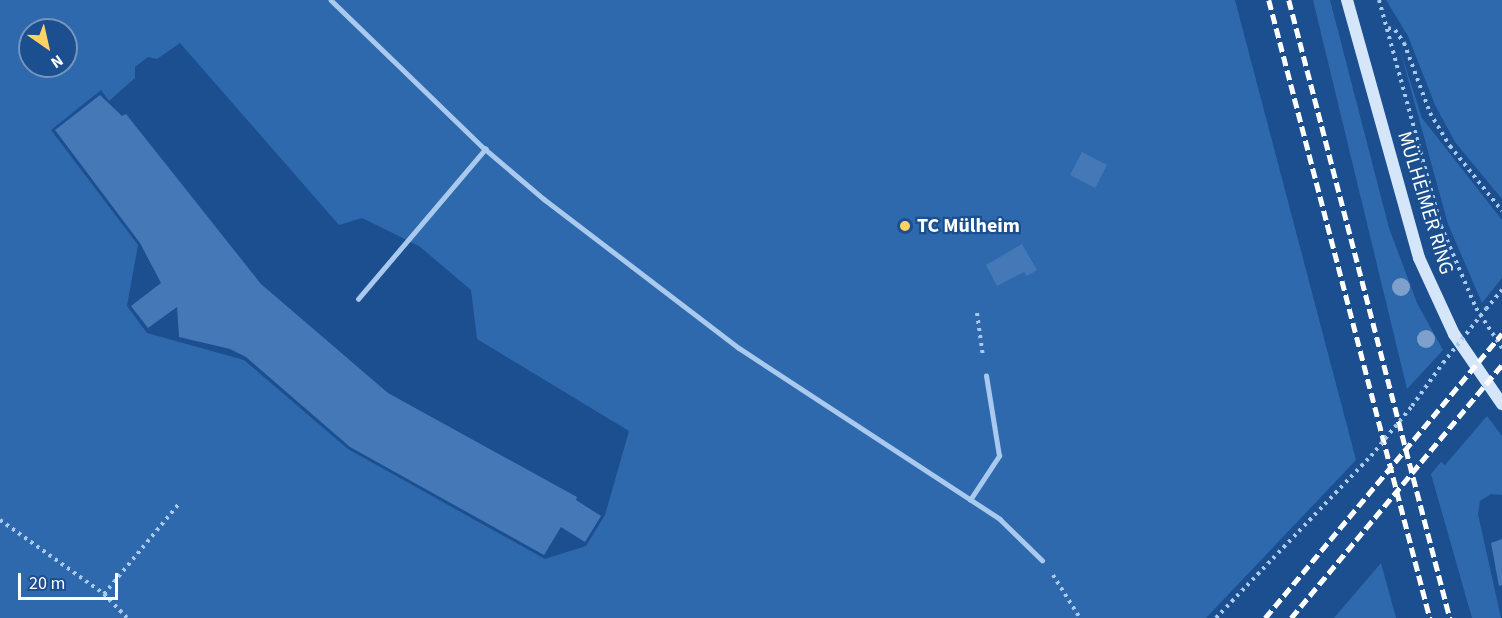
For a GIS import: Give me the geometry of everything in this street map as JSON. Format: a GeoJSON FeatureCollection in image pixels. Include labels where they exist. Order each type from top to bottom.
{"type":"FeatureCollection","features":[{"type":"Feature","properties":{"kind":"street","name":"MÜLHEIMER RING"},"geometry":{"type":"LineString","coordinates":[[1347,0],[1419,258],[1454,334],[1501,403]]}},
{"type":"Feature","properties":{"kind":"lane"},"geometry":{"type":"LineString","coordinates":[[331,0],[485,149],[544,199],[740,348],[1000,519],[1042,560]]}},
{"type":"Feature","properties":{"kind":"lane"},"geometry":{"type":"LineString","coordinates":[[358,299],[485,149]]}},
{"type":"Feature","properties":{"kind":"lane"},"geometry":{"type":"LineString","coordinates":[[970,500],[999,456],[987,376]]}},
{"type":"Feature","properties":{"kind":"path"},"geometry":{"type":"LineString","coordinates":[[1379,0],[1451,253],[1476,308],[1502,348]]}},
{"type":"Feature","properties":{"kind":"path"},"geometry":{"type":"LineString","coordinates":[[1387,28],[1395,30],[1404,43],[1430,113],[1445,138],[1502,211]]}},
{"type":"Feature","properties":{"kind":"path"},"geometry":{"type":"LineString","coordinates":[[1216,618],[1371,456],[1502,290]]}},
{"type":"Feature","properties":{"kind":"path"},"geometry":{"type":"LineString","coordinates":[[976,313],[987,376]]}},
{"type":"Feature","properties":{"kind":"path"},"geometry":{"type":"LineString","coordinates":[[104,594],[178,505]]}},
{"type":"Feature","properties":{"kind":"path"},"geometry":{"type":"LineString","coordinates":[[0,520],[104,594],[127,618]]}},
{"type":"Feature","properties":{"kind":"path"},"geometry":{"type":"LineString","coordinates":[[1042,560],[1080,618]]}},
{"type":"Feature","properties":{"kind":"shaded area"},"geometry":{"type":"Polygon","coordinates":[[[0,0],[1235,0],[1356,460],[1206,618],[0,618],[0,0]],[[180,43],[157,59],[148,57],[135,67],[135,78],[109,101],[101,90],[51,130],[138,245],[127,306],[147,333],[244,360],[348,449],[545,559],[586,546],[605,515],[629,431],[477,339],[471,290],[419,246],[362,218],[339,225],[180,43]]]}},
{"type":"Feature","properties":{"kind":"shaded area"},"geometry":{"type":"Polygon","coordinates":[[[1313,0],[1330,0],[1389,228],[1417,303],[1443,350],[1407,389],[1313,0]]]}},
{"type":"Feature","properties":{"kind":"shaded area"},"geometry":{"type":"Polygon","coordinates":[[[1386,0],[1502,0],[1502,199],[1455,142],[1435,105],[1408,36],[1386,0]]]}},
{"type":"Feature","properties":{"kind":"shaded area"},"geometry":{"type":"Polygon","coordinates":[[[1400,50],[1422,118],[1502,220],[1502,278],[1482,303],[1448,224],[1400,50]]]}},
{"type":"Feature","properties":{"kind":"shaded area"},"geometry":{"type":"Polygon","coordinates":[[[1487,416],[1502,436],[1502,495],[1491,494],[1480,501],[1478,514],[1501,618],[1472,618],[1431,474],[1441,462],[1445,465],[1487,416]]]}},
{"type":"Feature","properties":{"kind":"shaded area"},"geometry":{"type":"Polygon","coordinates":[[[1381,563],[1396,618],[1334,618],[1381,563]]]}},
{"type":"Feature","properties":{"kind":"building"},"geometry":{"type":"Polygon","coordinates":[[[100,95],[122,116],[126,114],[261,284],[388,393],[577,497],[576,500],[601,516],[585,542],[561,527],[544,555],[350,447],[246,357],[230,349],[179,337],[177,307],[148,328],[131,306],[161,283],[140,243],[55,130],[100,95]]]}},
{"type":"Feature","properties":{"kind":"building"},"geometry":{"type":"Polygon","coordinates":[[[1082,152],[1107,165],[1095,188],[1070,175],[1082,152]]]}},
{"type":"Feature","properties":{"kind":"building"},"geometry":{"type":"Polygon","coordinates":[[[1022,244],[1037,270],[1027,276],[1024,272],[997,286],[986,265],[1022,244]]]}},
{"type":"Feature","properties":{"kind":"building"},"geometry":{"type":"Polygon","coordinates":[[[1502,539],[1502,585],[1499,586],[1491,543],[1502,539]]]}},
{"type":"Feature","properties":{"kind":"railway"},"geometry":{"type":"LineString","coordinates":[[1269,0],[1430,618]]}},
{"type":"Feature","properties":{"kind":"railway"},"geometry":{"type":"LineString","coordinates":[[1289,0],[1450,618]]}},
{"type":"Feature","properties":{"kind":"railway"},"geometry":{"type":"LineString","coordinates":[[1265,618],[1502,334]]}},
{"type":"Feature","properties":{"kind":"railway"},"geometry":{"type":"LineString","coordinates":[[1291,618],[1502,365]]}},
{"type":"Feature","properties":{"kind":"place","name":"TC Mülheim"},"geometry":{"type":"Point","coordinates":[905,226]}}]}
